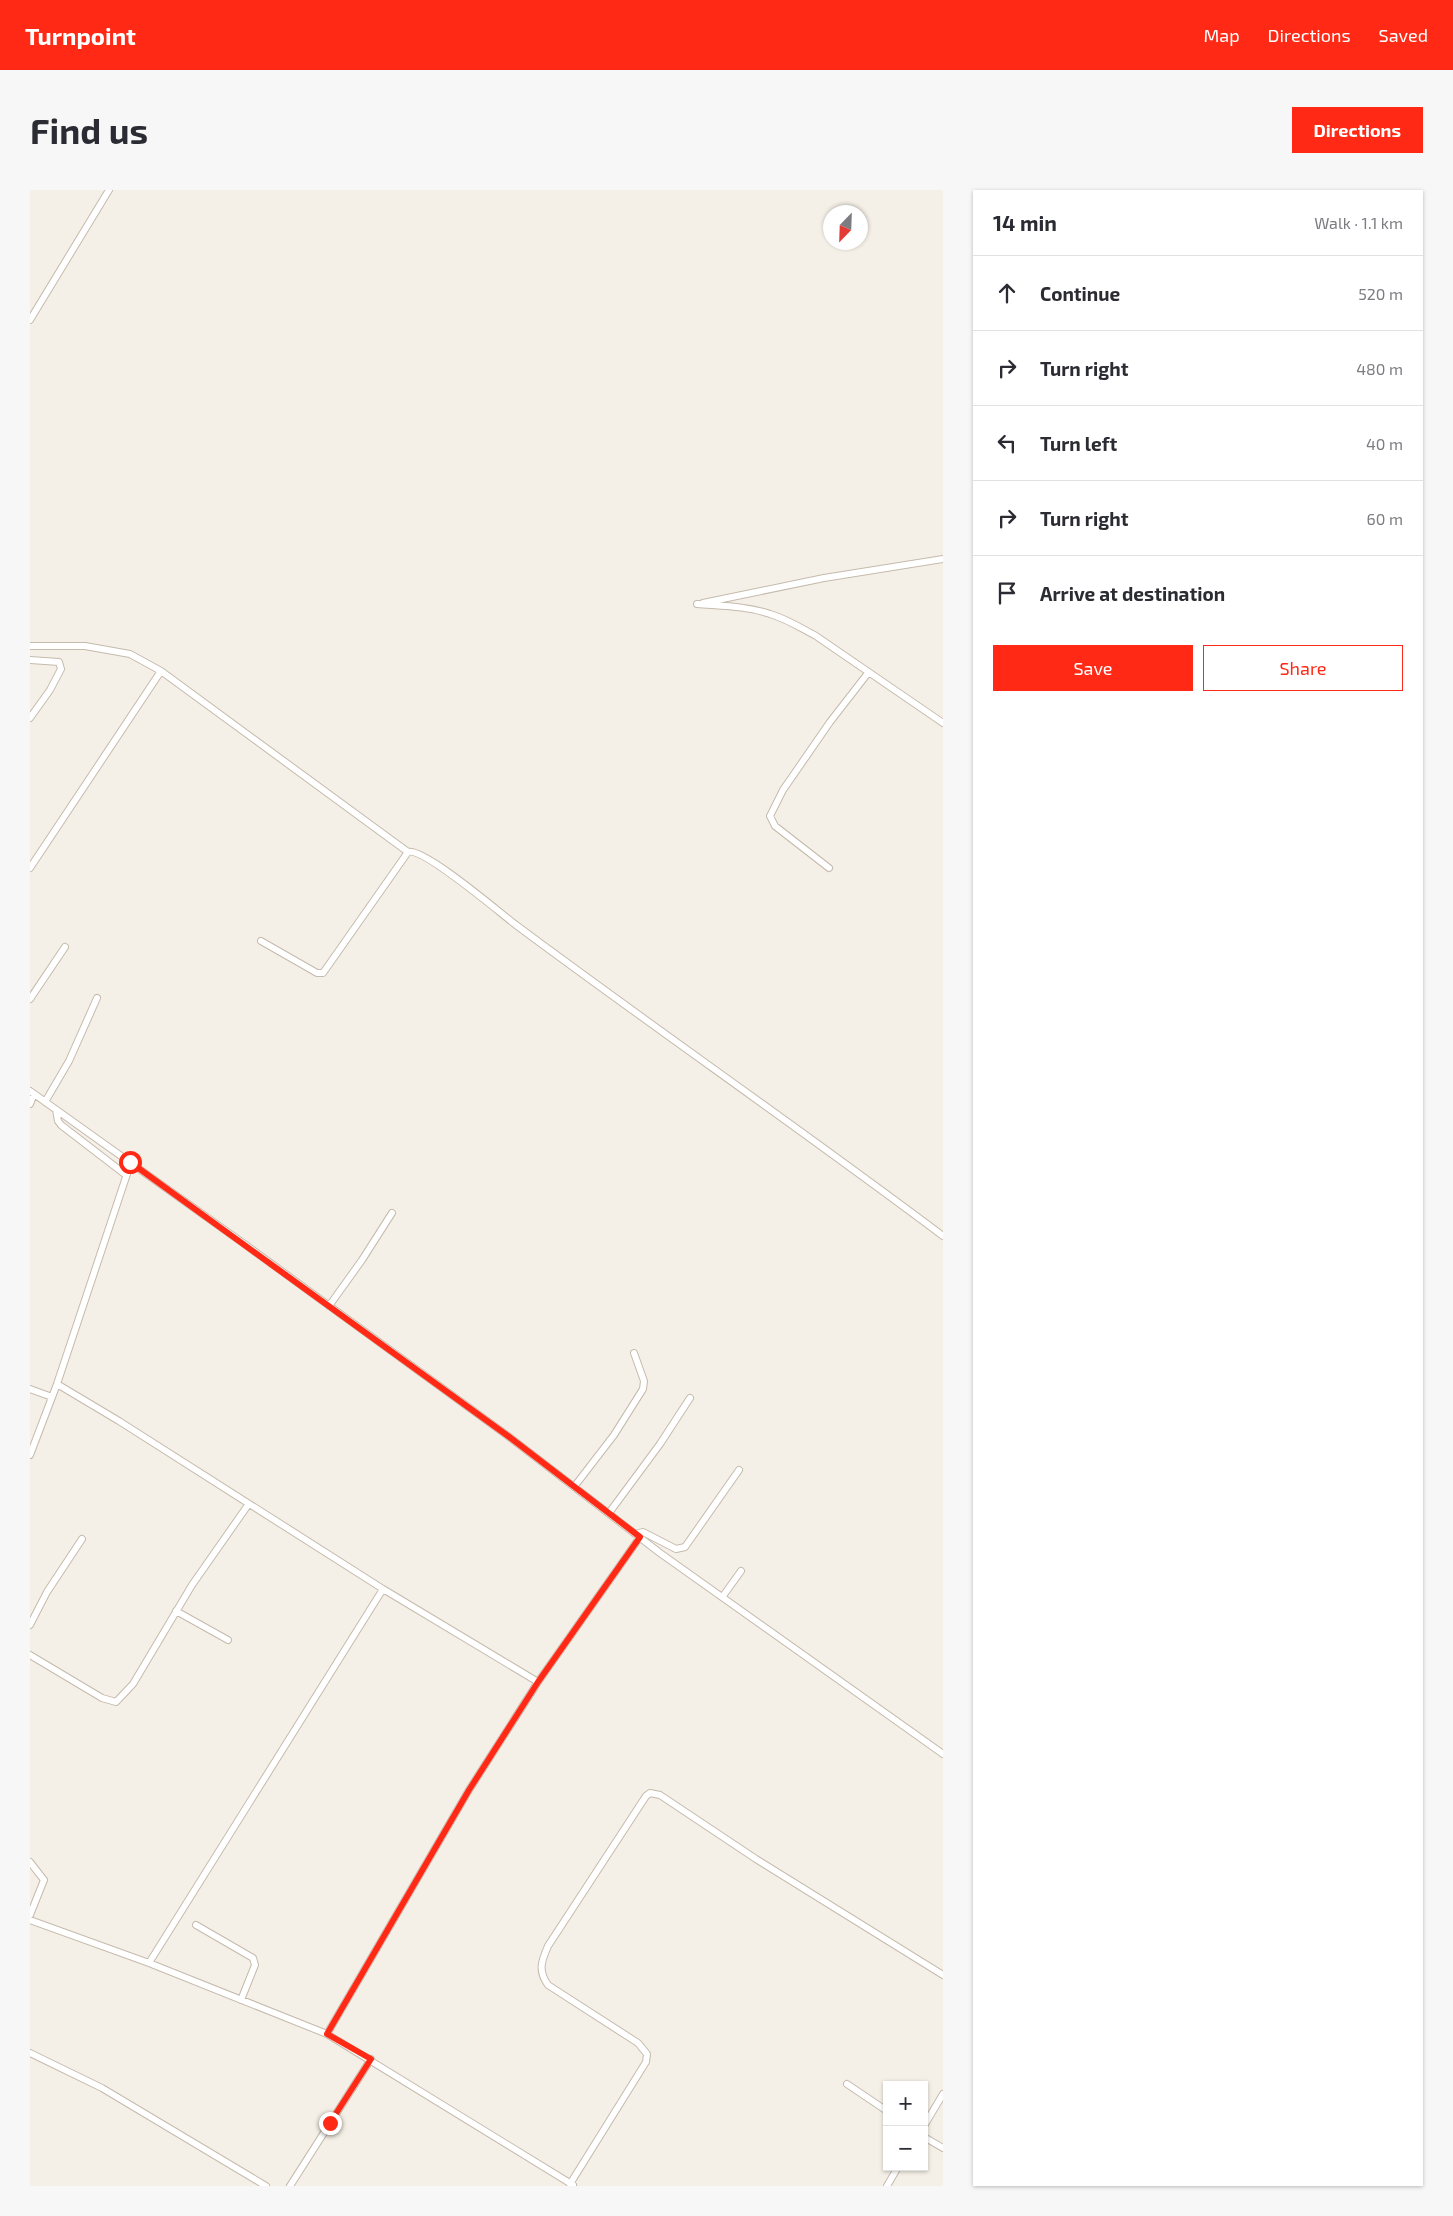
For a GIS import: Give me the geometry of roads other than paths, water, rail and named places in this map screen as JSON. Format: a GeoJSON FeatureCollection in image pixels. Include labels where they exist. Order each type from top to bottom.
{"type":"FeatureCollection","features":[{"type":"Feature","properties":{"kind":"street"},"geometry":{"type":"LineString","coordinates":[[30,320],[109,190]]}},
{"type":"Feature","properties":{"kind":"street"},"geometry":{"type":"LineString","coordinates":[[943,559],[824,578],[697,604],[743,608],[770,614],[816,636],[943,723]]}},
{"type":"Feature","properties":{"kind":"street"},"geometry":{"type":"LineString","coordinates":[[30,646],[85,646],[130,654],[162,671],[408,852],[418,852],[448,872],[568,963],[943,1236]]}},
{"type":"Feature","properties":{"kind":"street"},"geometry":{"type":"LineString","coordinates":[[30,660],[59,662],[61,668],[50,690],[30,718]]}},
{"type":"Feature","properties":{"kind":"street"},"geometry":{"type":"LineString","coordinates":[[30,868],[162,671]]}},
{"type":"Feature","properties":{"kind":"street"},"geometry":{"type":"LineString","coordinates":[[829,868],[775,826],[770,816],[783,790],[830,722],[868,673]]}},
{"type":"Feature","properties":{"kind":"street"},"geometry":{"type":"LineString","coordinates":[[260,941],[311,970],[323,973],[408,852]]}},
{"type":"Feature","properties":{"kind":"street"},"geometry":{"type":"LineString","coordinates":[[30,999],[65,947]]}},
{"type":"Feature","properties":{"kind":"street"},"geometry":{"type":"LineString","coordinates":[[45,1102],[69,1061],[96,998]]}},
{"type":"Feature","properties":{"kind":"street"},"geometry":{"type":"LineString","coordinates":[[30,1104],[32,1093],[329,1306],[638,1536],[943,1754]]}},
{"type":"Feature","properties":{"kind":"street"},"geometry":{"type":"LineString","coordinates":[[56,1110],[58,1121],[61,1125],[126,1175]]}},
{"type":"Feature","properties":{"kind":"street"},"geometry":{"type":"LineString","coordinates":[[30,1455],[52,1396],[130,1162]]}},
{"type":"Feature","properties":{"kind":"street"},"geometry":{"type":"LineString","coordinates":[[329,1306],[362,1260],[392,1213]]}},
{"type":"Feature","properties":{"kind":"street"},"geometry":{"type":"LineString","coordinates":[[574,1487],[614,1435],[643,1390],[644,1381],[634,1353]]}},
{"type":"Feature","properties":{"kind":"street"},"geometry":{"type":"LineString","coordinates":[[56,1384],[119,1421],[248,1505],[383,1589],[538,1682]]}},
{"type":"Feature","properties":{"kind":"street"},"geometry":{"type":"LineString","coordinates":[[30,1389],[52,1396]]}},
{"type":"Feature","properties":{"kind":"street"},"geometry":{"type":"LineString","coordinates":[[608,1513],[660,1444],[690,1398]]}},
{"type":"Feature","properties":{"kind":"street"},"geometry":{"type":"LineString","coordinates":[[327,2034],[465,1798],[538,1682],[638,1536],[644,1532],[676,1550],[685,1548],[739,1470]]}},
{"type":"Feature","properties":{"kind":"street"},"geometry":{"type":"LineString","coordinates":[[30,1655],[102,1698],[116,1702],[133,1684],[192,1585],[248,1505]]}},
{"type":"Feature","properties":{"kind":"street"},"geometry":{"type":"LineString","coordinates":[[30,1625],[47,1592],[82,1538]]}},
{"type":"Feature","properties":{"kind":"street"},"geometry":{"type":"LineString","coordinates":[[723,1596],[741,1571]]}},
{"type":"Feature","properties":{"kind":"street"},"geometry":{"type":"LineString","coordinates":[[149,1964],[383,1589]]}},
{"type":"Feature","properties":{"kind":"street"},"geometry":{"type":"LineString","coordinates":[[176,1611],[228,1640]]}},
{"type":"Feature","properties":{"kind":"street"},"geometry":{"type":"LineString","coordinates":[[30,1920],[149,1964],[327,2034],[371,2059],[572,2185],[646,2062],[647,2054],[638,2043],[548,1985],[540,1970],[548,1946],[625,1826],[650,1793],[660,1795],[756,1859],[943,1975]]}},
{"type":"Feature","properties":{"kind":"street"},"geometry":{"type":"LineString","coordinates":[[30,1862],[44,1880],[30,1915]]}},
{"type":"Feature","properties":{"kind":"street"},"geometry":{"type":"LineString","coordinates":[[196,1925],[253,1958],[255,1965],[240,2000]]}},
{"type":"Feature","properties":{"kind":"street"},"geometry":{"type":"LineString","coordinates":[[30,2053],[102,2088],[266,2186]]}},
{"type":"Feature","properties":{"kind":"street"},"geometry":{"type":"LineString","coordinates":[[290,2186],[371,2059]]}},
{"type":"Feature","properties":{"kind":"street"},"geometry":{"type":"LineString","coordinates":[[847,2084],[883,2108]]}},
{"type":"Feature","properties":{"kind":"street"},"geometry":{"type":"LineString","coordinates":[[928,2119],[943,2094]]}},
{"type":"Feature","properties":{"kind":"street"},"geometry":{"type":"LineString","coordinates":[[928,2139],[943,2148]]}},
{"type":"Feature","properties":{"kind":"street"},"geometry":{"type":"LineString","coordinates":[[886,2186],[895,2171]]}}]}
